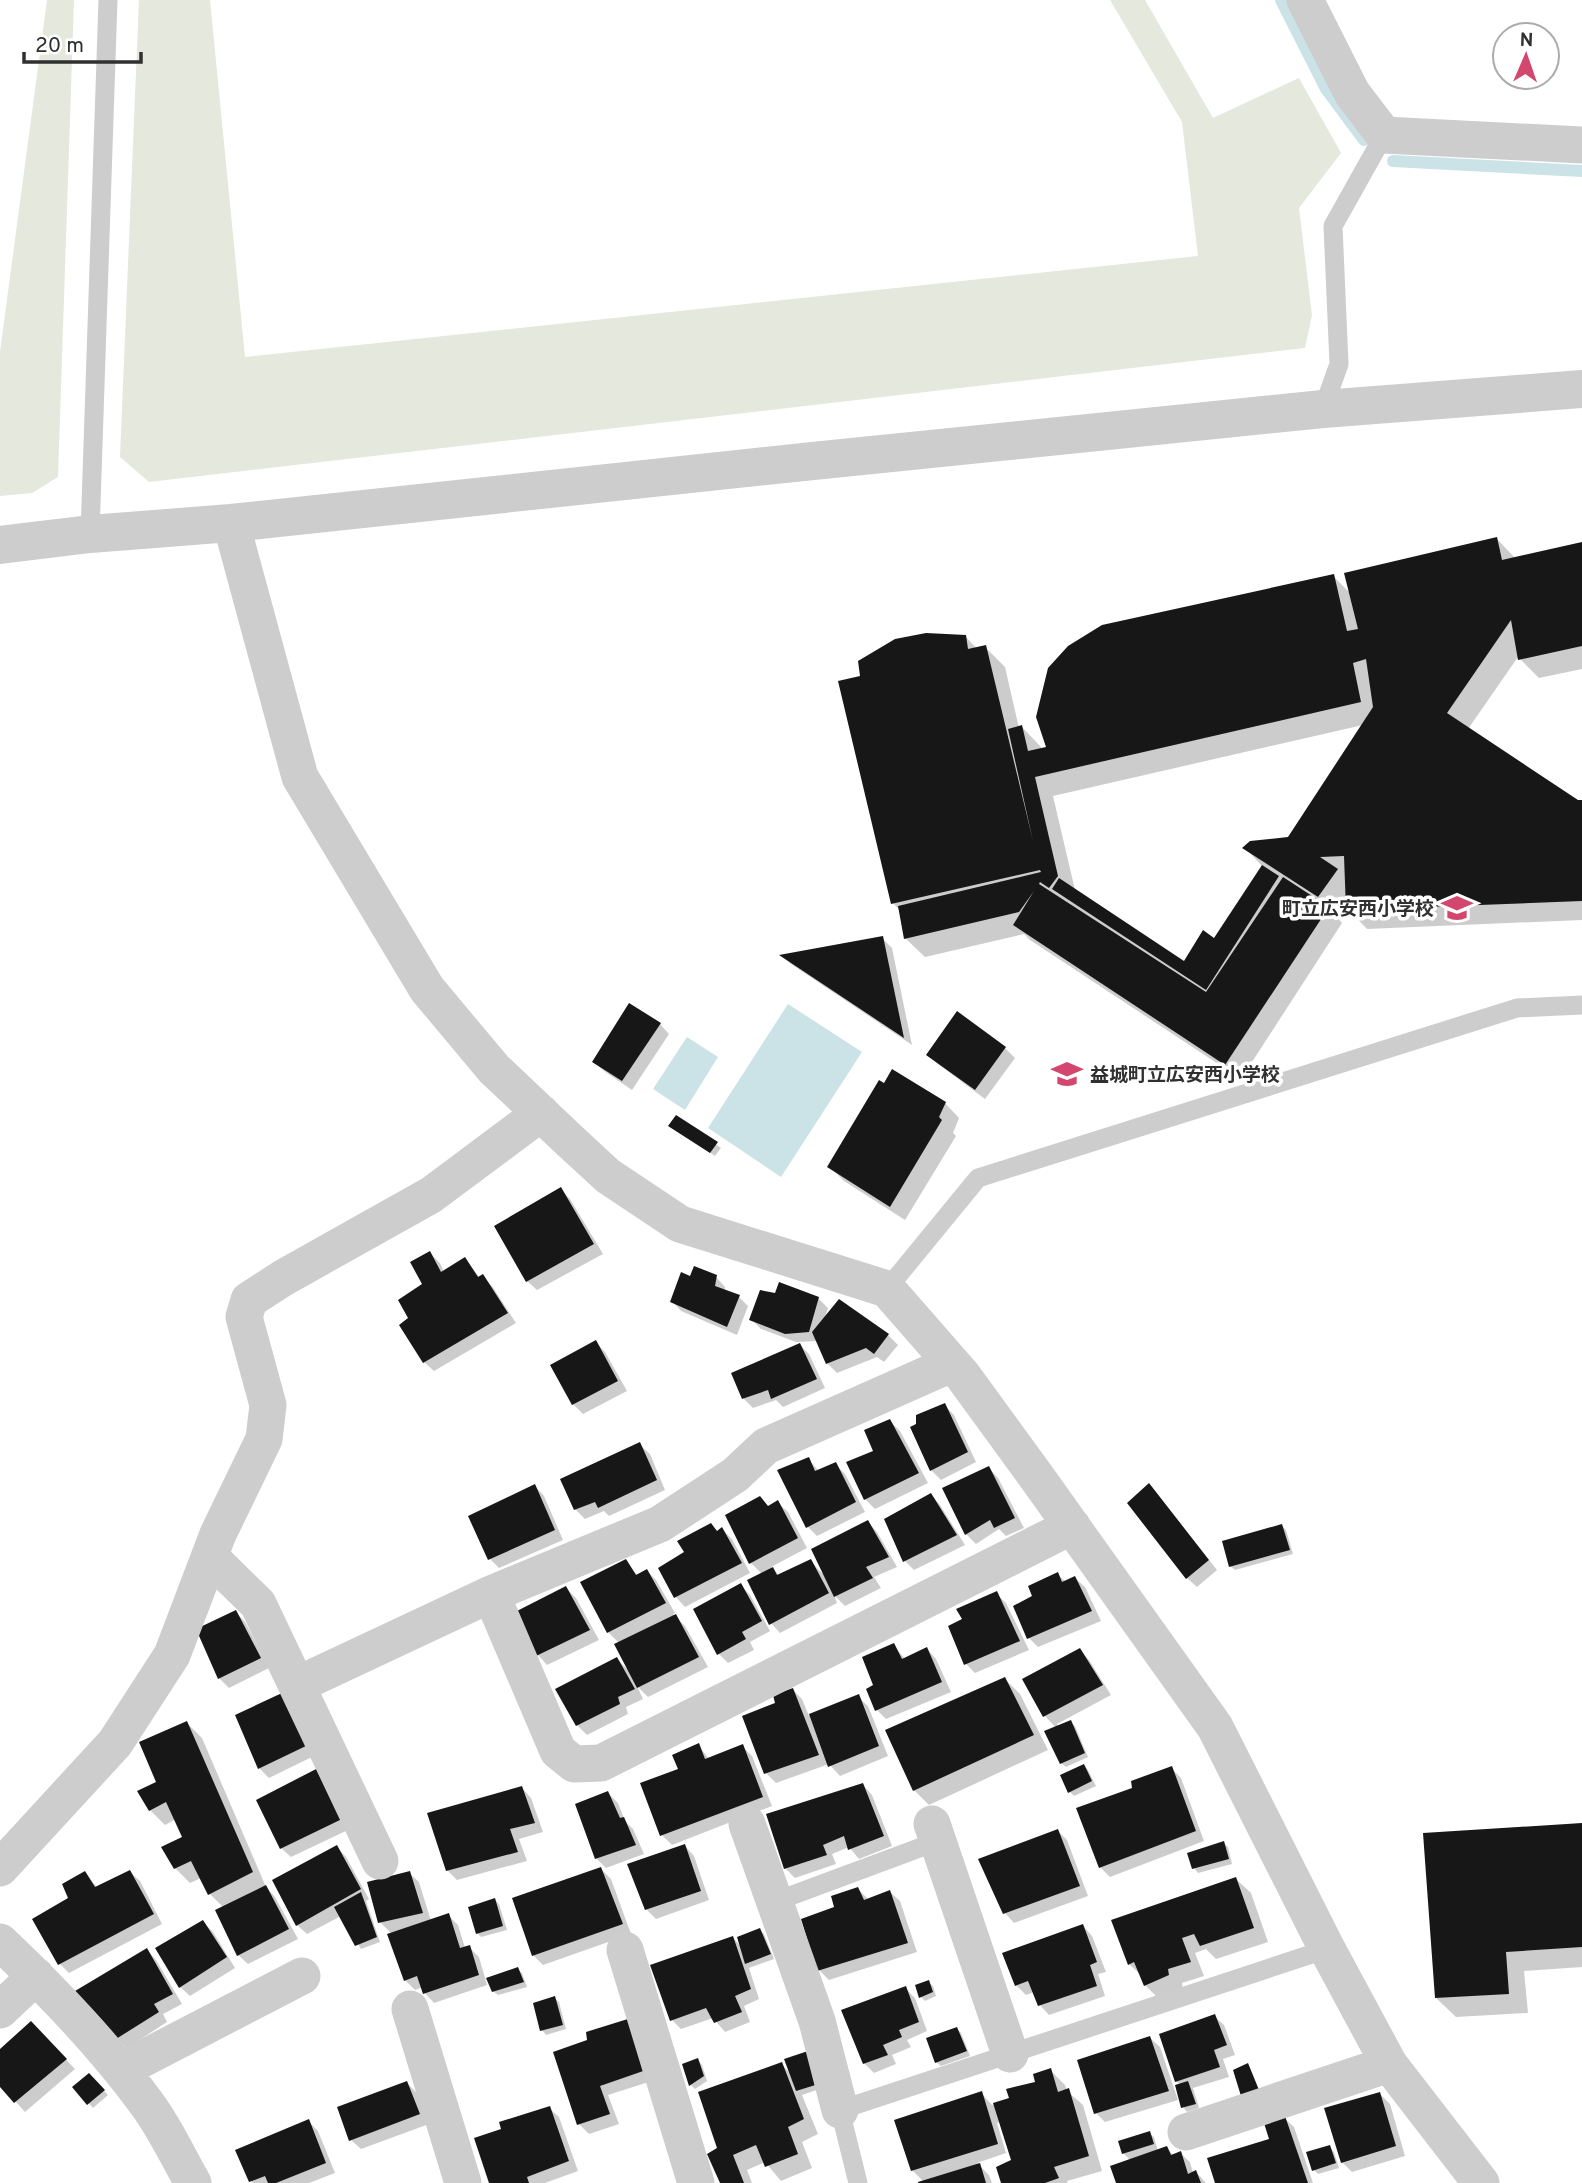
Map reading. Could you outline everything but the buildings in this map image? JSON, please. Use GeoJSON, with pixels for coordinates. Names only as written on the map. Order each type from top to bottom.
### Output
{"type":"FeatureCollection","features":[{"type":"Feature","properties":{"kind":"street"},"geometry":{"type":"LineString","coordinates":[[1304,0],[1352,93],[1384,135],[1582,145]]}},
{"type":"Feature","properties":{"kind":"street"},"geometry":{"type":"LineString","coordinates":[[0,545],[1323,410],[1582,388]]}},
{"type":"Feature","properties":{"kind":"street"},"geometry":{"type":"LineString","coordinates":[[232,523],[300,777],[427,989],[494,1069],[608,1176],[680,1224],[887,1289],[951,1364],[1072,1526],[1215,1727],[1327,1949],[1389,2064],[1481,2183]]}},
{"type":"Feature","properties":{"kind":"street"},"geometry":{"type":"LineString","coordinates":[[0,1868],[115,1743],[172,1655],[218,1534],[264,1438],[268,1405],[244,1317],[249,1300],[431,1195],[541,1113]]}},
{"type":"Feature","properties":{"kind":"street"},"geometry":{"type":"LineString","coordinates":[[297,1685],[491,1594],[660,1524],[734,1475],[766,1446],[951,1364]]}},
{"type":"Feature","properties":{"kind":"street"},"geometry":{"type":"LineString","coordinates":[[491,1594],[558,1751],[574,1765],[601,1763],[1072,1526]]}},
{"type":"Feature","properties":{"kind":"street"},"geometry":{"type":"LineString","coordinates":[[210,1556],[258,1604],[380,1861]]}},
{"type":"Feature","properties":{"kind":"street"},"geometry":{"type":"LineString","coordinates":[[747,1824],[817,2021],[840,2110]]}},
{"type":"Feature","properties":{"kind":"street"},"geometry":{"type":"LineString","coordinates":[[935,1832],[1010,2054]]}},
{"type":"Feature","properties":{"kind":"street"},"geometry":{"type":"LineString","coordinates":[[0,1942],[36,1976],[121,2070],[149,2107],[192,2183]]}},
{"type":"Feature","properties":{"kind":"street"},"geometry":{"type":"LineString","coordinates":[[625,1950],[696,2183]]}},
{"type":"Feature","properties":{"kind":"street"},"geometry":{"type":"LineString","coordinates":[[0,2010],[36,1976]]}},
{"type":"Feature","properties":{"kind":"street"},"geometry":{"type":"LineString","coordinates":[[121,2070],[302,1976]]}},
{"type":"Feature","properties":{"kind":"street"},"geometry":{"type":"LineString","coordinates":[[410,2009],[463,2183]]}},
{"type":"Feature","properties":{"kind":"street"},"geometry":{"type":"LineString","coordinates":[[1186,2132],[1389,2064]]}},
{"type":"Feature","properties":{"kind":"lane"},"geometry":{"type":"LineString","coordinates":[[90,534],[108,0]]}},
{"type":"Feature","properties":{"kind":"lane"},"geometry":{"type":"LineString","coordinates":[[1323,410],[1339,364],[1333,226],[1384,135]]}},
{"type":"Feature","properties":{"kind":"lane"},"geometry":{"type":"LineString","coordinates":[[887,1289],[978,1178],[1517,1008],[1582,1005]]}},
{"type":"Feature","properties":{"kind":"lane"},"geometry":{"type":"LineString","coordinates":[[774,1902],[935,1832]]}},
{"type":"Feature","properties":{"kind":"lane"},"geometry":{"type":"LineString","coordinates":[[858,2183],[840,2110],[1327,1949]]}},
{"type":"Feature","properties":{"kind":"shaded area"},"geometry":{"type":"Polygon","coordinates":[[[47,0],[74,0],[58,477],[32,493],[0,496],[0,352],[47,0]]]}},
{"type":"Feature","properties":{"kind":"shaded area"},"geometry":{"type":"Polygon","coordinates":[[[139,0],[210,0],[245,357],[1198,256],[1182,122],[1110,0],[1145,0],[1213,118],[1299,78],[1341,153],[1299,208],[1312,315],[1305,348],[149,482],[120,457],[139,0]]]}},
{"type":"Feature","properties":{"kind":"water"},"geometry":{"type":"Polygon","coordinates":[[[788,1004],[862,1052],[781,1177],[708,1128],[788,1004]]]}},
{"type":"Feature","properties":{"kind":"water"},"geometry":{"type":"Polygon","coordinates":[[[687,1037],[718,1057],[685,1110],[653,1089],[687,1037]]]}},
{"type":"Feature","properties":{"kind":"waterway"},"geometry":{"type":"LineString","coordinates":[[1281,0],[1326,89],[1364,140]]}},
{"type":"Feature","properties":{"kind":"waterway"},"geometry":{"type":"LineString","coordinates":[[1393,161],[1582,171]]}},
{"type":"Feature","properties":{"kind":"place","name":"町立広安西小学校"},"geometry":{"type":"Point","coordinates":[1457,908]}},
{"type":"Feature","properties":{"kind":"place","name":"益城町立広安西小学校"},"geometry":{"type":"Point","coordinates":[1067,1074]}}]}
